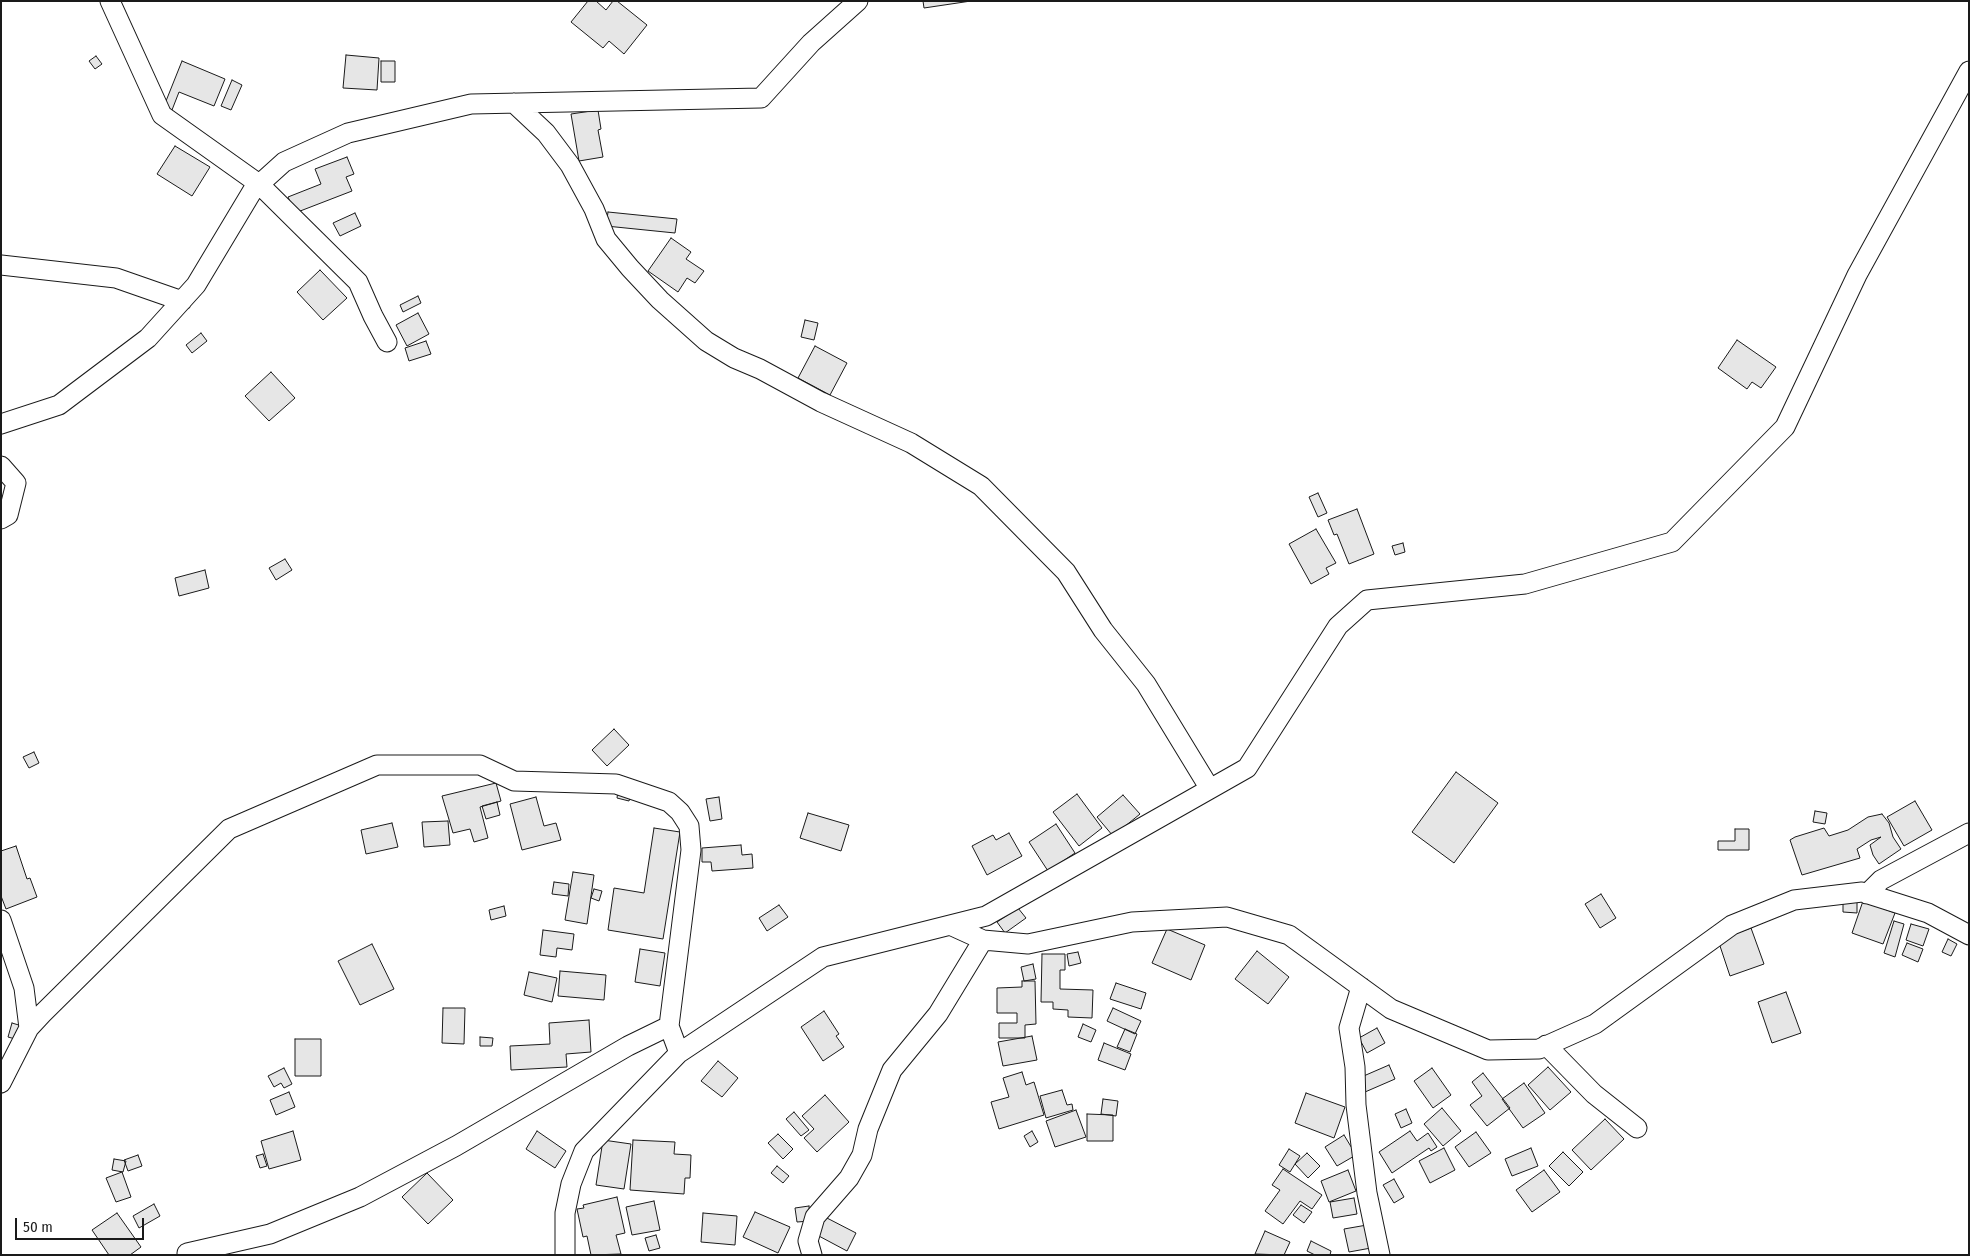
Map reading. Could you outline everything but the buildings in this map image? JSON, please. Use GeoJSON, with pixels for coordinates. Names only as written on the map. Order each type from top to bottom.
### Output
{"type":"FeatureCollection","features":[{"type":"Feature","properties":{"kind":"street"},"geometry":{"type":"LineString","coordinates":[[110,1],[162,115],[259,184],[358,282],[387,342]]}},
{"type":"Feature","properties":{"kind":"street"},"geometry":{"type":"LineString","coordinates":[[1,424],[59,404],[148,338],[196,285],[253,190],[284,162],[348,133],[471,104],[761,98],[812,44],[858,1]]}},
{"type":"Feature","properties":{"kind":"street"},"geometry":{"type":"LineString","coordinates":[[565,1255],[565,1214],[571,1184],[584,1151],[679,1053],[823,956],[986,916],[1247,768],[1338,626],[1367,600],[1525,584],[1672,542],[1785,427],[1857,275],[1969,71]]}},
{"type":"Feature","properties":{"kind":"street"},"geometry":{"type":"LineString","coordinates":[[514,103],[546,133],[570,165],[594,209],[606,239],[660,300],[706,341],[734,358],[760,369],[821,402],[911,443],[981,486],[1066,572],[1103,630],[1146,684],[1210,789]]}},
{"type":"Feature","properties":{"kind":"street"},"geometry":{"type":"LineString","coordinates":[[1,265],[116,278],[182,301]]}},
{"type":"Feature","properties":{"kind":"street"},"geometry":{"type":"LineString","coordinates":[[1,466],[16,483],[8,515],[1,520]]}},
{"type":"Feature","properties":{"kind":"street"},"geometry":{"type":"LineString","coordinates":[[1,1083],[29,1028],[229,828],[377,765],[480,765],[514,781],[616,784],[669,802],[680,812],[689,826],[691,850],[670,1026],[679,1053]]}},
{"type":"Feature","properties":{"kind":"street"},"geometry":{"type":"LineString","coordinates":[[1867,894],[1881,880],[1969,833]]}},
{"type":"Feature","properties":{"kind":"street"},"geometry":{"type":"LineString","coordinates":[[950,926],[983,940],[1028,944],[1132,922],[1227,917],[1289,935],[1390,1009],[1488,1050],[1539,1048],[1595,1024],[1732,924],[1794,900],[1862,892],[1928,913],[1969,935]]}},
{"type":"Feature","properties":{"kind":"street"},"geometry":{"type":"LineString","coordinates":[[1,920],[24,988],[29,1028]]}},
{"type":"Feature","properties":{"kind":"street"},"geometry":{"type":"LineString","coordinates":[[812,1255],[808,1241],[815,1218],[849,1178],[862,1155],[868,1128],[892,1070],[938,1014],[983,940]]}},
{"type":"Feature","properties":{"kind":"street"},"geometry":{"type":"LineString","coordinates":[[1361,987],[1349,1028],[1355,1067],[1356,1105],[1367,1192],[1380,1255]]}},
{"type":"Feature","properties":{"kind":"street"},"geometry":{"type":"LineString","coordinates":[[187,1253],[270,1234],[360,1197],[456,1146],[628,1046],[670,1026]]}},
{"type":"Feature","properties":{"kind":"street"},"geometry":{"type":"LineString","coordinates":[[1546,1045],[1594,1094],[1637,1128]]}}]}
